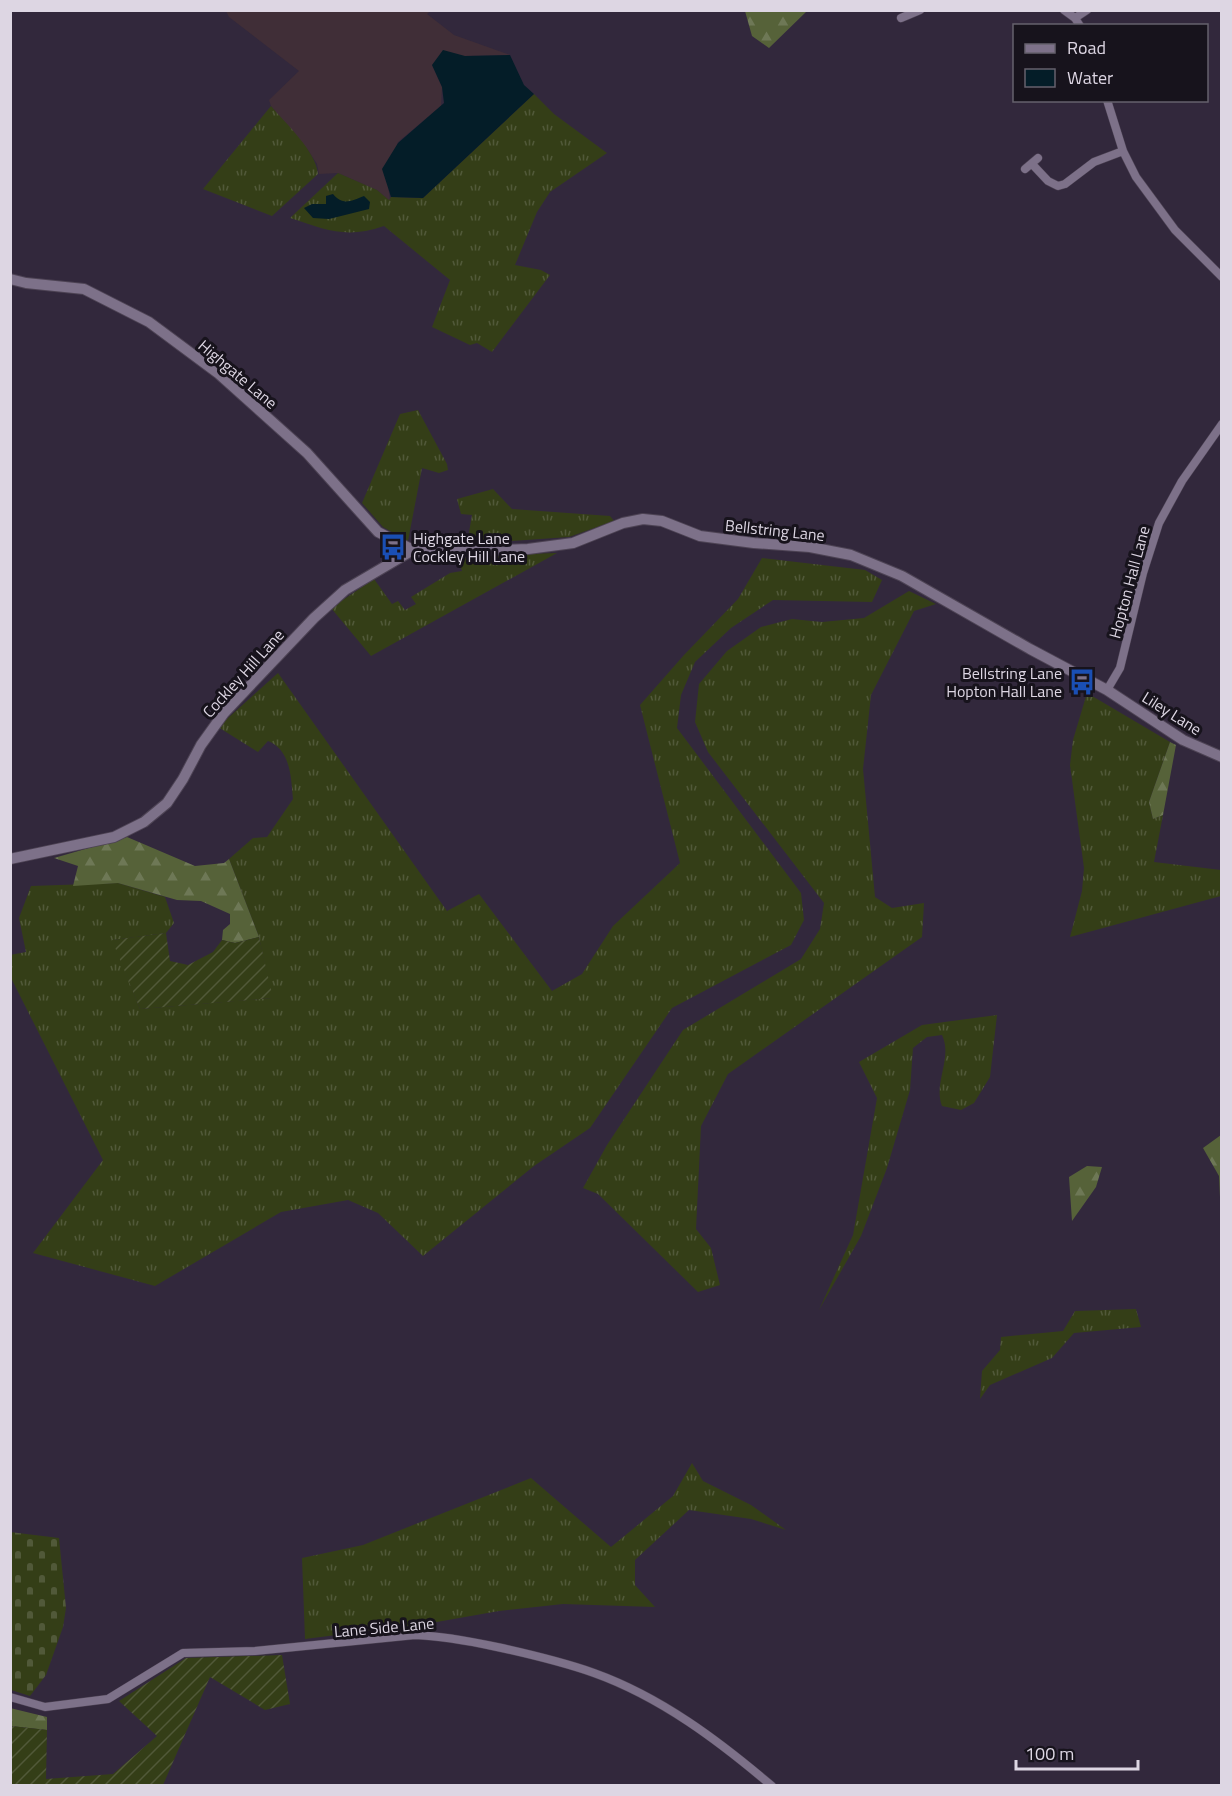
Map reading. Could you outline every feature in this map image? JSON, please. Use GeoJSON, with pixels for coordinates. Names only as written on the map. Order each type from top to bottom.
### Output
{"type":"FeatureCollection","features":[{"type":"Feature","properties":{"kind":"main road","name":"Highgate Lane"},"geometry":{"type":"LineString","coordinates":[[10,279],[26,283],[84,289],[149,322],[219,374],[308,453],[378,532],[413,550]]}},
{"type":"Feature","properties":{"kind":"main road","name":"Bellstring Lane"},"geometry":{"type":"LineString","coordinates":[[413,550],[431,553],[528,549],[573,543],[623,523],[643,519],[662,521],[700,536],[810,547],[851,555],[902,576],[1107,690]]}},
{"type":"Feature","properties":{"kind":"main road","name":"Cockley Hill Lane"},"geometry":{"type":"LineString","coordinates":[[10,859],[114,837],[144,822],[167,803],[201,745],[224,713],[314,618],[345,590],[413,550]]}},
{"type":"Feature","properties":{"kind":"main road","name":"Liley Lane"},"geometry":{"type":"LineString","coordinates":[[1107,690],[1183,740],[1221,757]]}},
{"type":"Feature","properties":{"kind":"street"},"geometry":{"type":"LineString","coordinates":[[901,18],[920,10]]}},
{"type":"Feature","properties":{"kind":"street"},"geometry":{"type":"LineString","coordinates":[[1064,10],[1077,22],[1087,10]]}},
{"type":"Feature","properties":{"kind":"street"},"geometry":{"type":"LineString","coordinates":[[1108,102],[1123,151],[1136,177],[1175,230],[1221,277]]}},
{"type":"Feature","properties":{"kind":"street"},"geometry":{"type":"LineString","coordinates":[[1038,158],[1028,166],[1048,182],[1058,186],[1065,184],[1094,162],[1123,151]]}},
{"type":"Feature","properties":{"kind":"street","name":"Hopton Hall Lane"},"geometry":{"type":"LineString","coordinates":[[1107,690],[1120,668],[1143,573],[1159,523],[1182,481],[1221,424]]}},
{"type":"Feature","properties":{"kind":"street","name":"Lane Side Lane"},"geometry":{"type":"LineString","coordinates":[[10,1697],[45,1707],[108,1700],[183,1653],[255,1651],[415,1635],[442,1636],[516,1651],[594,1673],[627,1687],[706,1732],[772,1785]]}},
{"type":"Feature","properties":{"kind":"shaded area"},"geometry":{"type":"Polygon","coordinates":[[[226,11],[430,11],[427,14],[454,35],[510,55],[465,56],[432,65],[442,87],[441,106],[398,142],[388,185],[390,201],[377,190],[338,173],[319,174],[317,164],[308,150],[271,106],[269,100],[299,71],[229,17],[226,11]]]}},
{"type":"Feature","properties":{"kind":"green space"},"geometry":{"type":"Polygon","coordinates":[[[745,10],[807,11],[769,48],[752,36],[745,10]]]}},
{"type":"Feature","properties":{"kind":"green space"},"geometry":{"type":"Polygon","coordinates":[[[534,94],[554,114],[607,153],[550,192],[537,212],[515,265],[541,270],[550,275],[492,352],[477,343],[470,345],[432,327],[450,280],[384,226],[371,230],[347,232],[326,229],[290,218],[338,173],[377,190],[389,200],[391,197],[423,198],[534,94]]]}},
{"type":"Feature","properties":{"kind":"green space"},"geometry":{"type":"Polygon","coordinates":[[[271,106],[306,147],[316,165],[318,174],[272,216],[203,189],[271,106]]]}},
{"type":"Feature","properties":{"kind":"green space"},"geometry":{"type":"Polygon","coordinates":[[[418,410],[448,470],[439,473],[422,468],[408,541],[383,527],[362,503],[400,414],[418,410]]]}},
{"type":"Feature","properties":{"kind":"green space"},"geometry":{"type":"Polygon","coordinates":[[[493,489],[512,509],[610,516],[614,521],[569,537],[467,544],[472,515],[461,514],[457,499],[493,489]]]}},
{"type":"Feature","properties":{"kind":"green space"},"geometry":{"type":"Polygon","coordinates":[[[557,553],[371,656],[331,608],[374,579],[392,604],[398,601],[405,610],[416,604],[411,597],[450,573],[462,571],[457,556],[557,553]]]}},
{"type":"Feature","properties":{"kind":"green space"},"geometry":{"type":"Polygon","coordinates":[[[762,558],[865,570],[882,580],[872,602],[773,600],[731,628],[695,662],[681,695],[677,728],[801,893],[804,920],[791,945],[672,1008],[590,1128],[534,1166],[423,1256],[378,1213],[348,1200],[281,1212],[155,1286],[33,1253],[103,1160],[11,978],[10,955],[26,952],[19,918],[31,886],[118,883],[165,897],[174,923],[166,933],[113,940],[140,1009],[272,998],[259,937],[229,859],[253,838],[267,837],[293,799],[290,774],[285,758],[276,745],[268,741],[258,752],[218,727],[278,673],[447,911],[479,894],[552,991],[582,974],[613,926],[680,863],[640,705],[738,599],[762,558]]]}},
{"type":"Feature","properties":{"kind":"green space"},"geometry":{"type":"Polygon","coordinates":[[[909,591],[936,604],[914,611],[871,695],[863,769],[875,897],[892,908],[924,903],[922,937],[728,1074],[701,1126],[696,1229],[711,1248],[720,1285],[698,1292],[598,1194],[583,1188],[607,1145],[683,1030],[801,959],[820,929],[824,903],[708,752],[695,722],[699,684],[727,651],[761,627],[792,619],[822,622],[864,618],[909,591]]]}},
{"type":"Feature","properties":{"kind":"green space"},"geometry":{"type":"Polygon","coordinates":[[[1087,693],[1170,742],[1149,802],[1153,819],[1163,815],[1154,862],[1221,870],[1221,896],[1070,937],[1082,891],[1084,868],[1070,765],[1073,740],[1087,693]]]}},
{"type":"Feature","properties":{"kind":"green space"},"geometry":{"type":"Polygon","coordinates":[[[1170,742],[1176,745],[1163,815],[1153,819],[1149,802],[1170,742]]]}},
{"type":"Feature","properties":{"kind":"green space"},"geometry":{"type":"Polygon","coordinates":[[[127,837],[195,866],[224,863],[229,859],[259,937],[235,943],[222,940],[223,930],[230,924],[230,914],[201,901],[177,900],[118,883],[73,886],[78,866],[54,858],[127,837]]]}},
{"type":"Feature","properties":{"kind":"green space"},"geometry":{"type":"Polygon","coordinates":[[[166,933],[170,961],[188,965],[213,952],[222,940],[235,943],[259,937],[273,998],[140,1009],[112,940],[166,933]]]}},
{"type":"Feature","properties":{"kind":"green space"},"geometry":{"type":"Polygon","coordinates":[[[997,1015],[990,1077],[974,1103],[961,1110],[942,1106],[940,1088],[945,1044],[942,1035],[927,1037],[913,1048],[910,1090],[887,1168],[861,1236],[819,1310],[853,1235],[877,1098],[859,1062],[922,1025],[997,1015]]]}},
{"type":"Feature","properties":{"kind":"green space"},"geometry":{"type":"Polygon","coordinates":[[[1221,1135],[1221,1218],[1219,1176],[1203,1148],[1221,1135]]]}},
{"type":"Feature","properties":{"kind":"green space"},"geometry":{"type":"Polygon","coordinates":[[[1087,1166],[1102,1167],[1096,1187],[1072,1221],[1069,1177],[1087,1166]]]}},
{"type":"Feature","properties":{"kind":"green space"},"geometry":{"type":"Polygon","coordinates":[[[1136,1309],[1141,1327],[1074,1333],[1052,1358],[990,1385],[980,1399],[982,1371],[1000,1350],[1001,1337],[1063,1331],[1075,1311],[1136,1309]]]}},
{"type":"Feature","properties":{"kind":"green space"},"geometry":{"type":"Polygon","coordinates":[[[692,1463],[703,1481],[751,1505],[786,1530],[751,1519],[689,1510],[635,1560],[635,1585],[655,1607],[563,1604],[305,1639],[302,1558],[363,1545],[531,1478],[611,1547],[673,1496],[692,1463]]]}},
{"type":"Feature","properties":{"kind":"green space"},"geometry":{"type":"Polygon","coordinates":[[[10,1532],[59,1538],[66,1608],[63,1627],[46,1675],[30,1696],[11,1690],[10,1532]]]}},
{"type":"Feature","properties":{"kind":"green space"},"geometry":{"type":"Polygon","coordinates":[[[282,1655],[290,1704],[265,1710],[210,1677],[163,1785],[11,1785],[11,1726],[47,1730],[46,1779],[113,1774],[157,1736],[119,1701],[186,1658],[282,1655]]]}},
{"type":"Feature","properties":{"kind":"green space"},"geometry":{"type":"Polygon","coordinates":[[[10,1708],[47,1717],[47,1730],[11,1726],[10,1708]]]}},
{"type":"Feature","properties":{"kind":"water"},"geometry":{"type":"Polygon","coordinates":[[[443,50],[465,56],[510,55],[524,85],[534,94],[423,198],[391,197],[382,169],[398,143],[444,103],[442,87],[432,65],[443,50]]]}},
{"type":"Feature","properties":{"kind":"water"},"geometry":{"type":"Polygon","coordinates":[[[333,194],[344,201],[364,196],[370,202],[369,209],[329,219],[313,218],[304,208],[312,204],[326,204],[326,196],[333,194]]]}},
{"type":"Feature","properties":{"kind":"place","name":"Highgate Lane Cockley Hill Lane"},"geometry":{"type":"Point","coordinates":[393,547]}},
{"type":"Feature","properties":{"kind":"place","name":"Bellstring Lane Hopton Hall Lane"},"geometry":{"type":"Point","coordinates":[1082,682]}}]}
